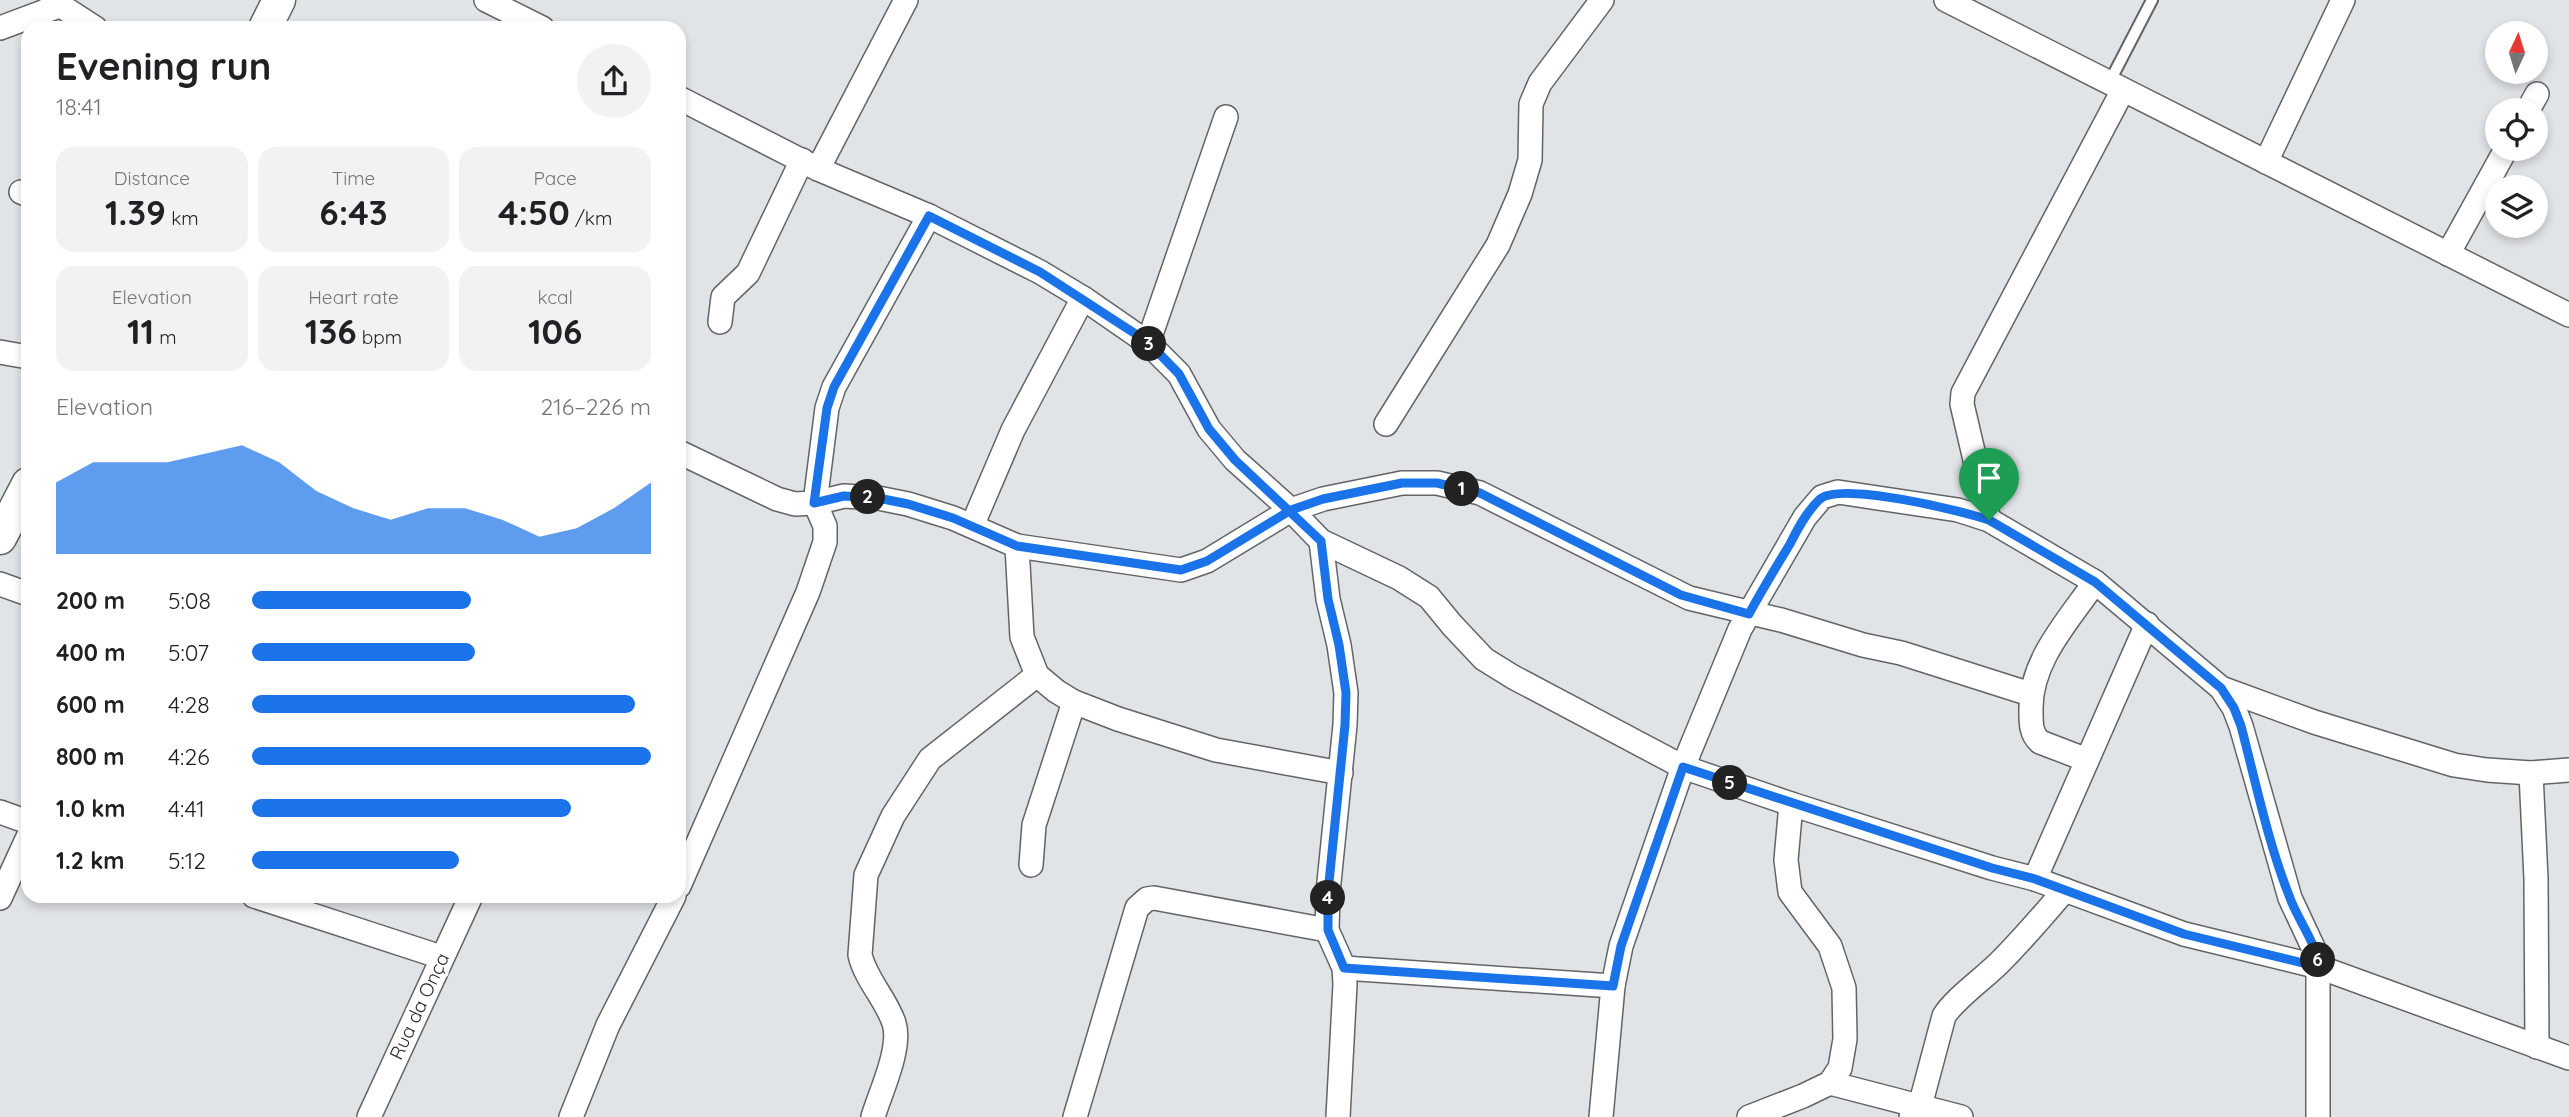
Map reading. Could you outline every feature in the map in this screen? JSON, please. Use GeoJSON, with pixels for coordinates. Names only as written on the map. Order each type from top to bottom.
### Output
{"type":"FeatureCollection","features":[{"type":"Feature","properties":{"kind":"main road"},"geometry":{"type":"LineString","coordinates":[[268,21],[279,0]]}},
{"type":"Feature","properties":{"kind":"main road"},"geometry":{"type":"LineString","coordinates":[[9,525],[21,499]]}},
{"type":"Feature","properties":{"kind":"street"},"geometry":{"type":"LineString","coordinates":[[486,0],[528,21]]}},
{"type":"Feature","properties":{"kind":"street"},"geometry":{"type":"LineString","coordinates":[[720,322],[723,297],[748,273],[906,0]]}},
{"type":"Feature","properties":{"kind":"street"},"geometry":{"type":"LineString","coordinates":[[1386,424],[1498,245],[1520,194],[1530,160],[1531,104],[1540,83],[1602,0]]}},
{"type":"Feature","properties":{"kind":"street"},"geometry":{"type":"LineString","coordinates":[[1946,0],[2569,315]]}},
{"type":"Feature","properties":{"kind":"street"},"geometry":{"type":"LineString","coordinates":[[2266,162],[2343,0]]}},
{"type":"Feature","properties":{"kind":"street"},"geometry":{"type":"LineString","coordinates":[[0,28],[56,3],[84,21]]}},
{"type":"Feature","properties":{"kind":"street"},"geometry":{"type":"LineString","coordinates":[[1989,520],[1962,404],[1963,393],[2116,86]]}},
{"type":"Feature","properties":{"kind":"street"},"geometry":{"type":"LineString","coordinates":[[686,102],[810,164],[929,216],[1040,272],[1083,298],[1148,342],[1179,374],[1209,429],[1235,460],[1321,541],[1399,578],[1429,597],[1484,659],[1683,767],[1992,868],[2035,879],[2184,934],[2319,967],[2569,1058]]}},
{"type":"Feature","properties":{"kind":"street"},"geometry":{"type":"LineString","coordinates":[[1148,342],[1226,117]]}},
{"type":"Feature","properties":{"kind":"street"},"geometry":{"type":"LineString","coordinates":[[2448,254],[2500,161]]}},
{"type":"Feature","properties":{"kind":"street"},"geometry":{"type":"LineString","coordinates":[[686,871],[808,592],[825,542],[825,526],[814,503],[827,408],[834,387],[929,216]]}},
{"type":"Feature","properties":{"kind":"street"},"geometry":{"type":"LineString","coordinates":[[972,526],[1013,430],[1083,298]]}},
{"type":"Feature","properties":{"kind":"street"},"geometry":{"type":"LineString","coordinates":[[0,352],[21,356]]}},
{"type":"Feature","properties":{"kind":"street"},"geometry":{"type":"LineString","coordinates":[[686,455],[777,499],[795,504],[844,496],[878,498],[908,504],[972,526],[1017,546],[1181,570],[1207,561],[1291,510],[1323,499],[1402,483],[1437,483],[1480,493],[1681,595],[1901,653],[2030,694]]}},
{"type":"Feature","properties":{"kind":"street"},"geometry":{"type":"LineString","coordinates":[[1601,1117],[1613,986],[1621,946],[1683,767],[1740,629],[1805,517],[1822,497],[1838,492],[1958,510],[1989,520],[2095,582],[2221,688],[2234,708],[2241,726],[2290,898],[2316,950],[2319,967],[2318,1117]]}},
{"type":"Feature","properties":{"kind":"street"},"geometry":{"type":"LineString","coordinates":[[1321,541],[1328,599],[1339,645],[1346,693],[1341,773],[1328,892],[1328,930],[1344,968],[1345,984],[1338,1117]]}},
{"type":"Feature","properties":{"kind":"street"},"geometry":{"type":"LineString","coordinates":[[1017,546],[1022,637],[1037,675],[1074,702],[1216,750],[1341,773]]}},
{"type":"Feature","properties":{"kind":"street"},"geometry":{"type":"LineString","coordinates":[[2087,760],[2040,742],[2034,737],[2030,694],[2038,668],[2095,582]]}},
{"type":"Feature","properties":{"kind":"street"},"geometry":{"type":"LineString","coordinates":[[0,584],[21,592]]}},
{"type":"Feature","properties":{"kind":"street"},"geometry":{"type":"LineString","coordinates":[[2035,879],[2147,624]]}},
{"type":"Feature","properties":{"kind":"street"},"geometry":{"type":"LineString","coordinates":[[873,1117],[895,1049],[895,1037],[894,1023],[863,966],[860,955],[866,875],[893,816],[930,759],[1037,675]]}},
{"type":"Feature","properties":{"kind":"street"},"geometry":{"type":"LineString","coordinates":[[2221,688],[2314,722],[2454,765],[2531,773],[2569,770]]}},
{"type":"Feature","properties":{"kind":"street"},"geometry":{"type":"LineString","coordinates":[[1031,865],[1034,825],[1074,702]]}},
{"type":"Feature","properties":{"kind":"street"},"geometry":{"type":"LineString","coordinates":[[2531,773],[2536,879],[2537,1047]]}},
{"type":"Feature","properties":{"kind":"street"},"geometry":{"type":"LineString","coordinates":[[1749,1117],[1830,1083],[1840,1068],[1845,1039],[1844,988],[1830,946],[1790,892],[1786,860],[1791,804]]}},
{"type":"Feature","properties":{"kind":"street"},"geometry":{"type":"LineString","coordinates":[[0,812],[21,820]]}},
{"type":"Feature","properties":{"kind":"street"},"geometry":{"type":"LineString","coordinates":[[0,898],[21,852]]}},
{"type":"Feature","properties":{"kind":"street"},"geometry":{"type":"LineString","coordinates":[[1916,1111],[1944,1016],[1951,1004],[1963,997],[2005,958],[2064,890]]}},
{"type":"Feature","properties":{"kind":"street"},"geometry":{"type":"LineString","coordinates":[[1075,1117],[1137,908],[1147,899],[1154,898],[1328,930]]}},
{"type":"Feature","properties":{"kind":"street"},"geometry":{"type":"LineString","coordinates":[[275,903],[441,957]]}},
{"type":"Feature","properties":{"kind":"street","name":"Rua da Onça"},"geometry":{"type":"LineString","coordinates":[[369,1117],[468,903]]}},
{"type":"Feature","properties":{"kind":"street"},"geometry":{"type":"LineString","coordinates":[[571,1117],[608,1025],[670,903]]}},
{"type":"Feature","properties":{"kind":"street"},"geometry":{"type":"LineString","coordinates":[[1344,968],[1613,986]]}},
{"type":"Feature","properties":{"kind":"street"},"geometry":{"type":"LineString","coordinates":[[1830,1083],[1916,1111],[1961,1117]]}},
{"type":"Feature","properties":{"kind":"lane"},"geometry":{"type":"LineString","coordinates":[[2116,86],[2151,0]]}},
{"type":"Feature","properties":{"kind":"route"},"geometry":{"type":"LineString","coordinates":[[1989,520],[1958,510],[1863,494],[1838,492],[1822,497],[1805,517],[1749,614],[1681,595],[1480,493],[1437,483],[1402,483],[1323,499],[1291,510],[1207,561],[1181,570],[1017,546],[953,518],[878,498],[844,496],[814,503],[827,408],[834,387],[929,216],[1040,272],[1148,342],[1179,374],[1209,429],[1235,460],[1291,510],[1321,541],[1328,599],[1339,645],[1346,693],[1341,773],[1328,892],[1328,930],[1344,968],[1613,986],[1621,946],[1683,767],[1992,868],[2035,879],[2184,934],[2319,967],[2316,950],[2309,941],[2290,898],[2275,852],[2241,726],[2234,708],[2221,688],[2095,582],[1989,520]]}}]}
